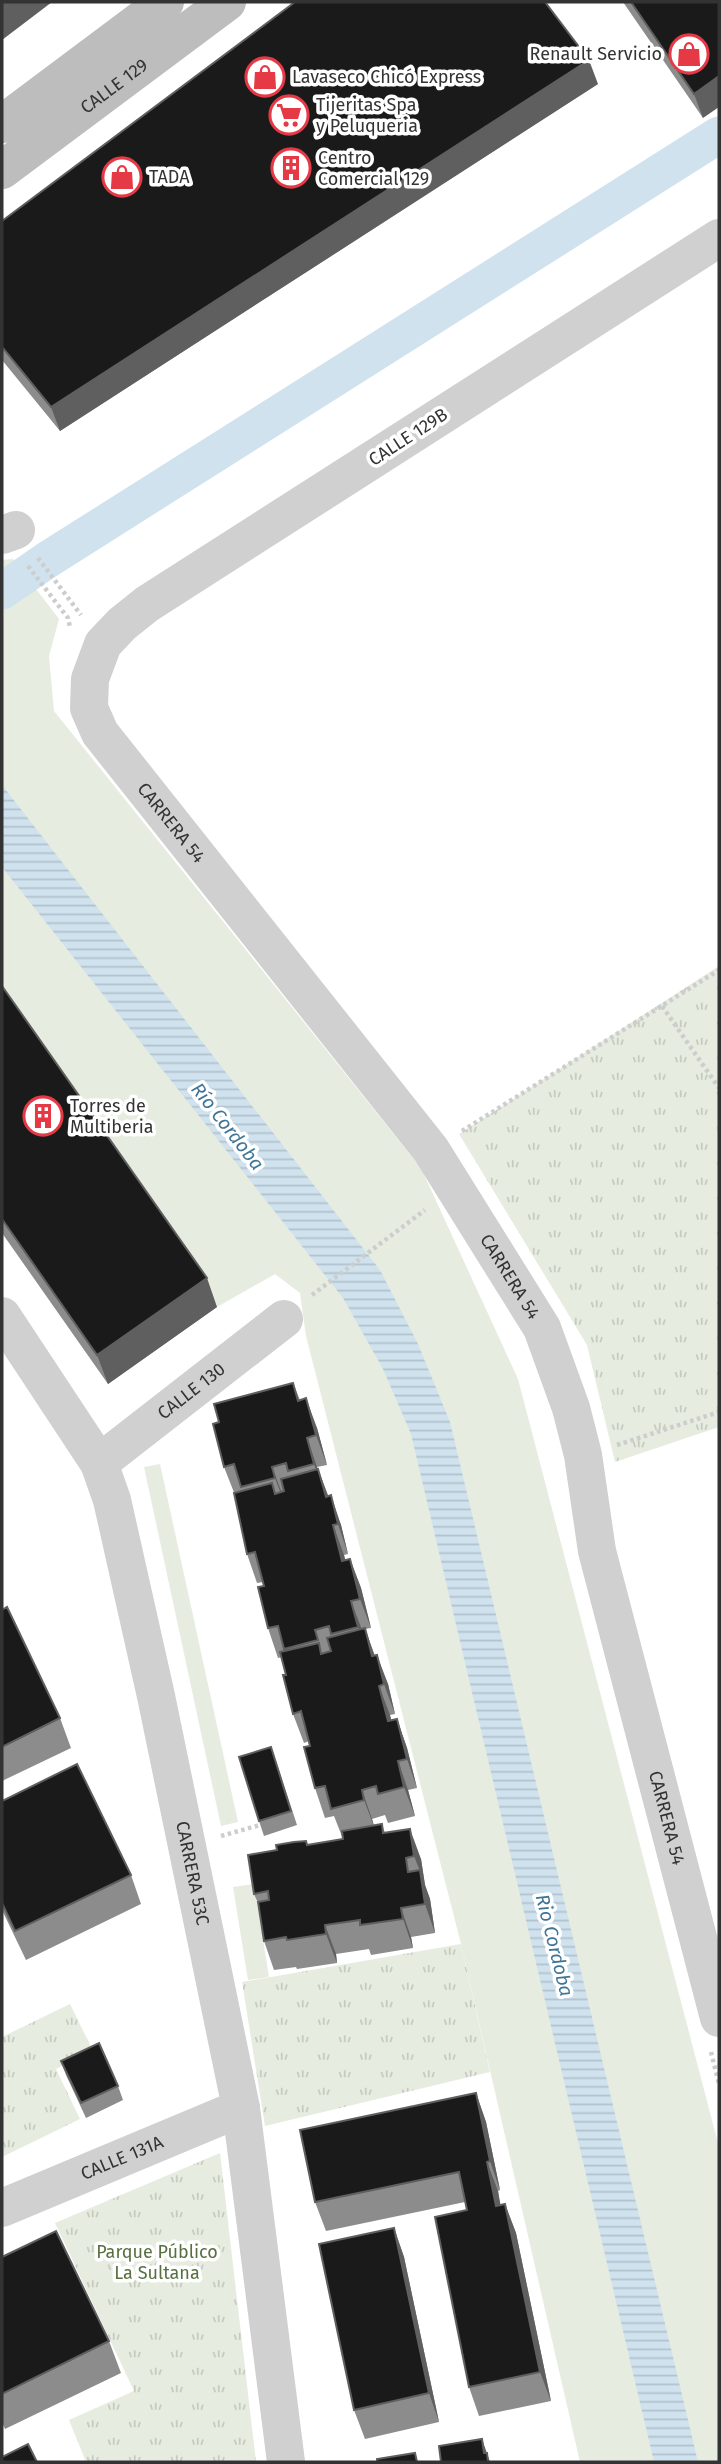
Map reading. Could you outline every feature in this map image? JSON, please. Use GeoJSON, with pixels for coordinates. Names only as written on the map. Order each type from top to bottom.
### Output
{"type":"FeatureCollection","features":[{"type":"Feature","properties":{"kind":"main road"},"geometry":{"type":"LineString","coordinates":[[2,124],[165,2]]}},
{"type":"Feature","properties":{"kind":"main road","name":"CALLE 129"},"geometry":{"type":"LineString","coordinates":[[2,170],[227,2]]}},
{"type":"Feature","properties":{"kind":"street","name":"CALLE 129B"},"geometry":{"type":"LineString","coordinates":[[85,639],[122,624],[147,604],[719,238]]}},
{"type":"Feature","properties":{"kind":"street","name":"CARRERA 54"},"geometry":{"type":"LineString","coordinates":[[85,639],[90,679],[89,708],[100,733],[431,1150],[542,1328],[571,1408],[583,1455],[597,1551],[714,2033]]}},
{"type":"Feature","properties":{"kind":"street","name":"CALLE 130"},"geometry":{"type":"LineString","coordinates":[[99,1463],[298,1307]]}},
{"type":"Feature","properties":{"kind":"street","name":"CARRERA 53C"},"geometry":{"type":"LineString","coordinates":[[2,1316],[99,1463],[112,1500],[156,1696],[241,2108],[286,2462]]}},
{"type":"Feature","properties":{"kind":"street","name":"CALLE 131A"},"geometry":{"type":"LineString","coordinates":[[2,2208],[241,2108]]}},
{"type":"Feature","properties":{"kind":"path"},"geometry":{"type":"LineString","coordinates":[[17,542],[71,623],[85,639]]}},
{"type":"Feature","properties":{"kind":"path"},"geometry":{"type":"LineString","coordinates":[[17,542],[77,610]]}},
{"type":"Feature","properties":{"kind":"path"},"geometry":{"type":"LineString","coordinates":[[431,1150],[719,970]]}},
{"type":"Feature","properties":{"kind":"path"},"geometry":{"type":"LineString","coordinates":[[662,1006],[719,1088]]}},
{"type":"Feature","properties":{"kind":"path"},"geometry":{"type":"LineString","coordinates":[[298,1307],[396,1232]]}},
{"type":"Feature","properties":{"kind":"path"},"geometry":{"type":"LineString","coordinates":[[583,1455],[719,1412]]}},
{"type":"Feature","properties":{"kind":"path"},"geometry":{"type":"LineString","coordinates":[[714,2033],[719,2084]]}},
{"type":"Feature","properties":{"kind":"green space"},"geometry":{"type":"Polygon","coordinates":[[[13,559],[59,619],[49,656],[54,711],[421,1168],[518,1379],[719,2147],[719,2462],[580,2462],[461,1944],[306,1336],[300,1293],[275,1274],[217,1307],[2,1000],[2,560],[13,559]]]}},
{"type":"Feature","properties":{"kind":"green space"},"geometry":{"type":"Polygon","coordinates":[[[719,966],[719,1427],[615,1462],[587,1345],[459,1134],[719,966]]]}},
{"type":"Feature","properties":{"kind":"green space"},"geometry":{"type":"Polygon","coordinates":[[[160,1464],[238,1822],[221,1826],[144,1467],[160,1464]]]}},
{"type":"Feature","properties":{"kind":"green space"},"geometry":{"type":"Polygon","coordinates":[[[254,1884],[269,1977],[248,1980],[233,1887],[254,1884]]]}},
{"type":"Feature","properties":{"kind":"green space"},"geometry":{"type":"Polygon","coordinates":[[[461,1944],[490,2072],[265,2126],[242,1982],[461,1944]]]}},
{"type":"Feature","properties":{"kind":"green space"},"geometry":{"type":"Polygon","coordinates":[[[70,2004],[93,2051],[56,2069],[80,2119],[2,2157],[2,2037],[70,2004]]]}},
{"type":"Feature","properties":{"kind":"green space","name":"Parque Público La Sultana"},"geometry":{"type":"Polygon","coordinates":[[[220,2153],[256,2462],[86,2462],[69,2420],[134,2391],[55,2223],[220,2153]]]}},
{"type":"Feature","properties":{"kind":"water"},"geometry":{"type":"Polygon","coordinates":[[[2,785],[380,1270],[418,1344],[450,1422],[698,2462],[654,2462],[411,1434],[383,1369],[343,1298],[2,867],[2,785]]]}},
{"type":"Feature","properties":{"kind":"building","name":"Centro Comercial 129"},"geometry":{"type":"Polygon","coordinates":[[[295,2],[545,2],[589,60],[51,407],[2,347],[2,221],[295,2]]]}},
{"type":"Feature","properties":{"kind":"building","name":"Renault Servicio"},"geometry":{"type":"Polygon","coordinates":[[[631,2],[719,2],[719,76],[694,94],[631,2]]]}},
{"type":"Feature","properties":{"kind":"building","name":"Torres de Multiberia"},"geometry":{"type":"Polygon","coordinates":[[[2,986],[207,1278],[97,1355],[2,1219],[2,986]]]}},
{"type":"Feature","properties":{"kind":"building"},"geometry":{"type":"Polygon","coordinates":[[[293,1383],[298,1401],[306,1398],[316,1435],[307,1438],[314,1464],[288,1471],[286,1463],[272,1467],[275,1478],[241,1487],[234,1464],[224,1467],[213,1424],[219,1422],[214,1404],[293,1383]]]}},
{"type":"Feature","properties":{"kind":"building"},"geometry":{"type":"Polygon","coordinates":[[[318,1469],[326,1497],[331,1495],[338,1524],[333,1525],[342,1561],[350,1559],[360,1599],[351,1601],[358,1627],[331,1634],[329,1626],[315,1630],[318,1640],[284,1649],[278,1626],[268,1628],[258,1587],[264,1586],[255,1552],[247,1554],[234,1493],[272,1483],[275,1494],[284,1491],[281,1479],[318,1469]]]}},
{"type":"Feature","properties":{"kind":"building"},"geometry":{"type":"Polygon","coordinates":[[[7,1607],[60,1718],[2,1747],[2,1610],[7,1607]]]}},
{"type":"Feature","properties":{"kind":"building"},"geometry":{"type":"Polygon","coordinates":[[[365,1628],[372,1656],[377,1655],[384,1684],[379,1686],[388,1721],[397,1719],[407,1759],[398,1761],[404,1787],[378,1794],[376,1786],[362,1790],[364,1800],[331,1809],[325,1786],[315,1788],[304,1747],[310,1746],[301,1711],[293,1714],[280,1652],[319,1643],[321,1654],[331,1651],[327,1638],[365,1628]]]}},
{"type":"Feature","properties":{"kind":"building"},"geometry":{"type":"Polygon","coordinates":[[[271,1747],[291,1811],[259,1821],[239,1757],[271,1747]]]}},
{"type":"Feature","properties":{"kind":"building"},"geometry":{"type":"Polygon","coordinates":[[[77,1764],[131,1875],[15,1931],[2,1903],[2,1801],[77,1764]]]}},
{"type":"Feature","properties":{"kind":"building"},"geometry":{"type":"Polygon","coordinates":[[[382,1824],[383,1833],[410,1829],[414,1856],[406,1858],[408,1872],[420,1870],[425,1904],[401,1908],[403,1919],[360,1925],[360,1920],[325,1925],[326,1934],[264,1941],[258,1902],[269,1900],[268,1891],[254,1894],[248,1855],[277,1850],[276,1845],[306,1841],[307,1845],[343,1839],[342,1831],[382,1824]]]}},
{"type":"Feature","properties":{"kind":"building"},"geometry":{"type":"Polygon","coordinates":[[[99,2043],[118,2086],[81,2103],[61,2061],[99,2043]]]}},
{"type":"Feature","properties":{"kind":"building"},"geometry":{"type":"Polygon","coordinates":[[[476,2093],[496,2206],[505,2204],[540,2372],[469,2387],[435,2217],[467,2210],[459,2172],[315,2202],[300,2130],[476,2093]]]}},
{"type":"Feature","properties":{"kind":"building"},"geometry":{"type":"Polygon","coordinates":[[[394,2228],[429,2393],[354,2410],[319,2244],[394,2228]]]}},
{"type":"Feature","properties":{"kind":"building"},"geometry":{"type":"Polygon","coordinates":[[[56,2231],[109,2341],[2,2394],[2,2257],[56,2231]]]}},
{"type":"Feature","properties":{"kind":"building"},"geometry":{"type":"Polygon","coordinates":[[[482,2439],[488,2462],[441,2462],[439,2446],[482,2439]]]}},
{"type":"Feature","properties":{"kind":"building"},"geometry":{"type":"Polygon","coordinates":[[[28,2444],[37,2462],[2,2462],[2,2457],[28,2444]]]}},
{"type":"Feature","properties":{"kind":"building"},"geometry":{"type":"Polygon","coordinates":[[[415,2453],[417,2462],[377,2462],[377,2459],[415,2453]]]}},
{"type":"Feature","properties":{"kind":"waterway"},"geometry":{"type":"LineString","coordinates":[[2,591],[719,135]]}},
{"type":"Feature","properties":{"kind":"place","name":"Renault Servicio"},"geometry":{"type":"Point","coordinates":[689,54]}},
{"type":"Feature","properties":{"kind":"place","name":"Lavaseco Chicó Express"},"geometry":{"type":"Point","coordinates":[265,77]}},
{"type":"Feature","properties":{"kind":"place","name":"Tijeritas Spa y Peluqueria"},"geometry":{"type":"Point","coordinates":[289,115]}},
{"type":"Feature","properties":{"kind":"place","name":"Centro Comercial 129"},"geometry":{"type":"Point","coordinates":[291,168]}},
{"type":"Feature","properties":{"kind":"place","name":"TADA"},"geometry":{"type":"Point","coordinates":[122,177]}},
{"type":"Feature","properties":{"kind":"place","name":"Torres de Multiberia"},"geometry":{"type":"Point","coordinates":[43,1116]}},
{"type":"Feature","properties":{"kind":"water label","name":"Río Cordoba"},"geometry":{"type":"Point","coordinates":[228,1126]}},
{"type":"Feature","properties":{"kind":"water label","name":"Rio Cordoba"},"geometry":{"type":"Point","coordinates":[555,1945]}}]}
